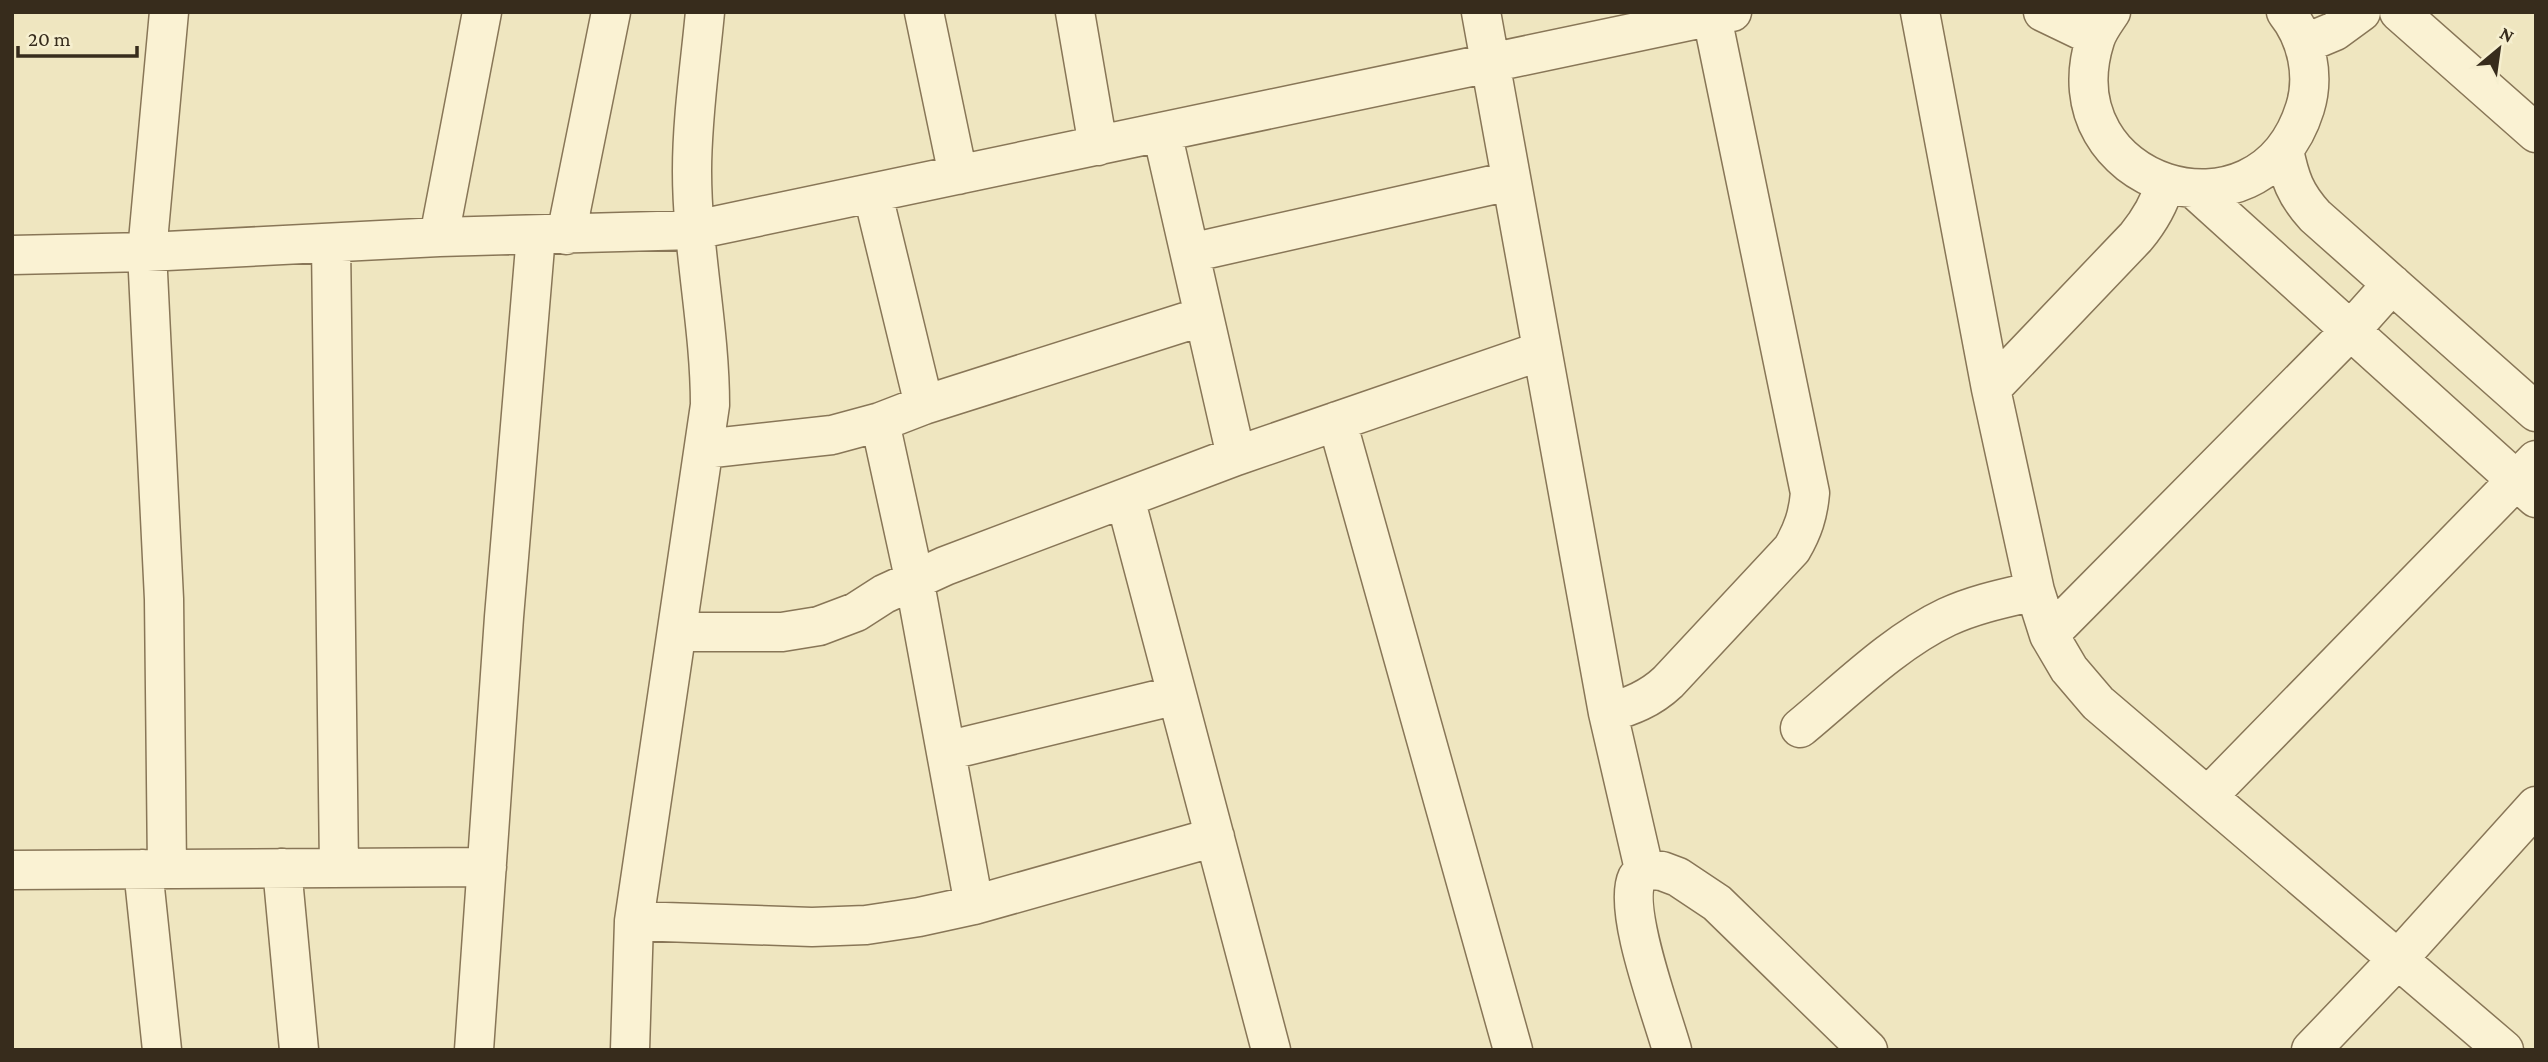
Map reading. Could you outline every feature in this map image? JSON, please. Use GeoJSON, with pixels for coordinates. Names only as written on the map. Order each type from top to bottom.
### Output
{"type":"FeatureCollection","features":[{"type":"Feature","properties":{"kind":"street"},"geometry":{"type":"LineString","coordinates":[[162,1050],[155,869],[163,599],[147,252],[169,12]]}},
{"type":"Feature","properties":{"kind":"street"},"geometry":{"type":"LineString","coordinates":[[439,237],[482,12]]}},
{"type":"Feature","properties":{"kind":"street"},"geometry":{"type":"LineString","coordinates":[[474,1050],[504,617],[551,235],[611,12]]}},
{"type":"Feature","properties":{"kind":"street"},"geometry":{"type":"LineString","coordinates":[[630,1050],[634,921],[710,405],[710,367],[695,230],[692,172],[694,115],[705,12]]}},
{"type":"Feature","properties":{"kind":"street"},"geometry":{"type":"LineString","coordinates":[[925,12],[958,175]]}},
{"type":"Feature","properties":{"kind":"street"},"geometry":{"type":"LineString","coordinates":[[1075,12],[1098,146]]}},
{"type":"Feature","properties":{"kind":"street"},"geometry":{"type":"LineString","coordinates":[[1481,12],[1608,713],[1644,869],[1637,879],[1634,894],[1636,926],[1672,1050]]}},
{"type":"Feature","properties":{"kind":"street"},"geometry":{"type":"LineString","coordinates":[[1920,12],[1991,389],[2035,591],[2049,635],[2068,669],[2098,703],[2504,1050]]}},
{"type":"Feature","properties":{"kind":"street"},"geometry":{"type":"LineString","coordinates":[[2043,12],[2103,25],[2088,67],[2090,97],[2098,126],[2115,151],[2138,171],[2179,187],[2529,479],[2208,796]]}},
{"type":"Feature","properties":{"kind":"street"},"geometry":{"type":"LineString","coordinates":[[1991,389],[2136,237],[2159,203],[2179,187],[2219,188],[2244,180],[2266,168],[2284,150],[2300,127],[2308,100],[2309,72],[2295,28],[2335,30],[2361,12]]}},
{"type":"Feature","properties":{"kind":"street"},"geometry":{"type":"LineString","coordinates":[[2399,12],[2536,133]]}},
{"type":"Feature","properties":{"kind":"street"},"geometry":{"type":"LineString","coordinates":[[12,255],[147,252],[439,237],[695,230],[873,195],[1718,14],[1810,493],[1809,513],[1792,549],[1668,682],[1639,703],[1608,713]]}},
{"type":"Feature","properties":{"kind":"street"},"geometry":{"type":"LineString","coordinates":[[1163,132],[1236,456]]}},
{"type":"Feature","properties":{"kind":"street"},"geometry":{"type":"LineString","coordinates":[[2284,150],[2289,176],[2298,197],[2315,216],[2536,412]]}},
{"type":"Feature","properties":{"kind":"street"},"geometry":{"type":"LineString","coordinates":[[1190,253],[1510,181]]}},
{"type":"Feature","properties":{"kind":"street"},"geometry":{"type":"LineString","coordinates":[[873,195],[925,405]]}},
{"type":"Feature","properties":{"kind":"street"},"geometry":{"type":"LineString","coordinates":[[331,243],[339,868]]}},
{"type":"Feature","properties":{"kind":"street"},"geometry":{"type":"LineString","coordinates":[[2049,635],[2350,331],[2392,284]]}},
{"type":"Feature","properties":{"kind":"street"},"geometry":{"type":"LineString","coordinates":[[704,449],[832,435],[880,422],[925,405],[1204,316]]}},
{"type":"Feature","properties":{"kind":"street"},"geometry":{"type":"LineString","coordinates":[[678,632],[782,632],[819,626],[856,612],[914,578],[1236,456],[1541,351]]}},
{"type":"Feature","properties":{"kind":"street"},"geometry":{"type":"LineString","coordinates":[[1336,421],[1513,1050]]}},
{"type":"Feature","properties":{"kind":"street"},"geometry":{"type":"LineString","coordinates":[[880,422],[914,578],[974,905]]}},
{"type":"Feature","properties":{"kind":"street"},"geometry":{"type":"LineString","coordinates":[[1125,498],[1271,1050]]}},
{"type":"Feature","properties":{"kind":"street"},"geometry":{"type":"LineString","coordinates":[[1800,728],[1885,657],[1945,618],[1985,602],[2035,591]]}},
{"type":"Feature","properties":{"kind":"street"},"geometry":{"type":"LineString","coordinates":[[946,751],[1177,695]]}},
{"type":"Feature","properties":{"kind":"street"},"geometry":{"type":"LineString","coordinates":[[2311,1050],[2398,959],[2536,806]]}},
{"type":"Feature","properties":{"kind":"street"},"geometry":{"type":"LineString","coordinates":[[634,921],[812,927],[866,925],[919,918],[1215,838]]}},
{"type":"Feature","properties":{"kind":"street"},"geometry":{"type":"LineString","coordinates":[[12,870],[487,867]]}},
{"type":"Feature","properties":{"kind":"street"},"geometry":{"type":"LineString","coordinates":[[282,868],[299,1050]]}},
{"type":"Feature","properties":{"kind":"street"},"geometry":{"type":"LineString","coordinates":[[1644,869],[1662,871],[1678,877],[1717,903],[1868,1050]]}}]}
